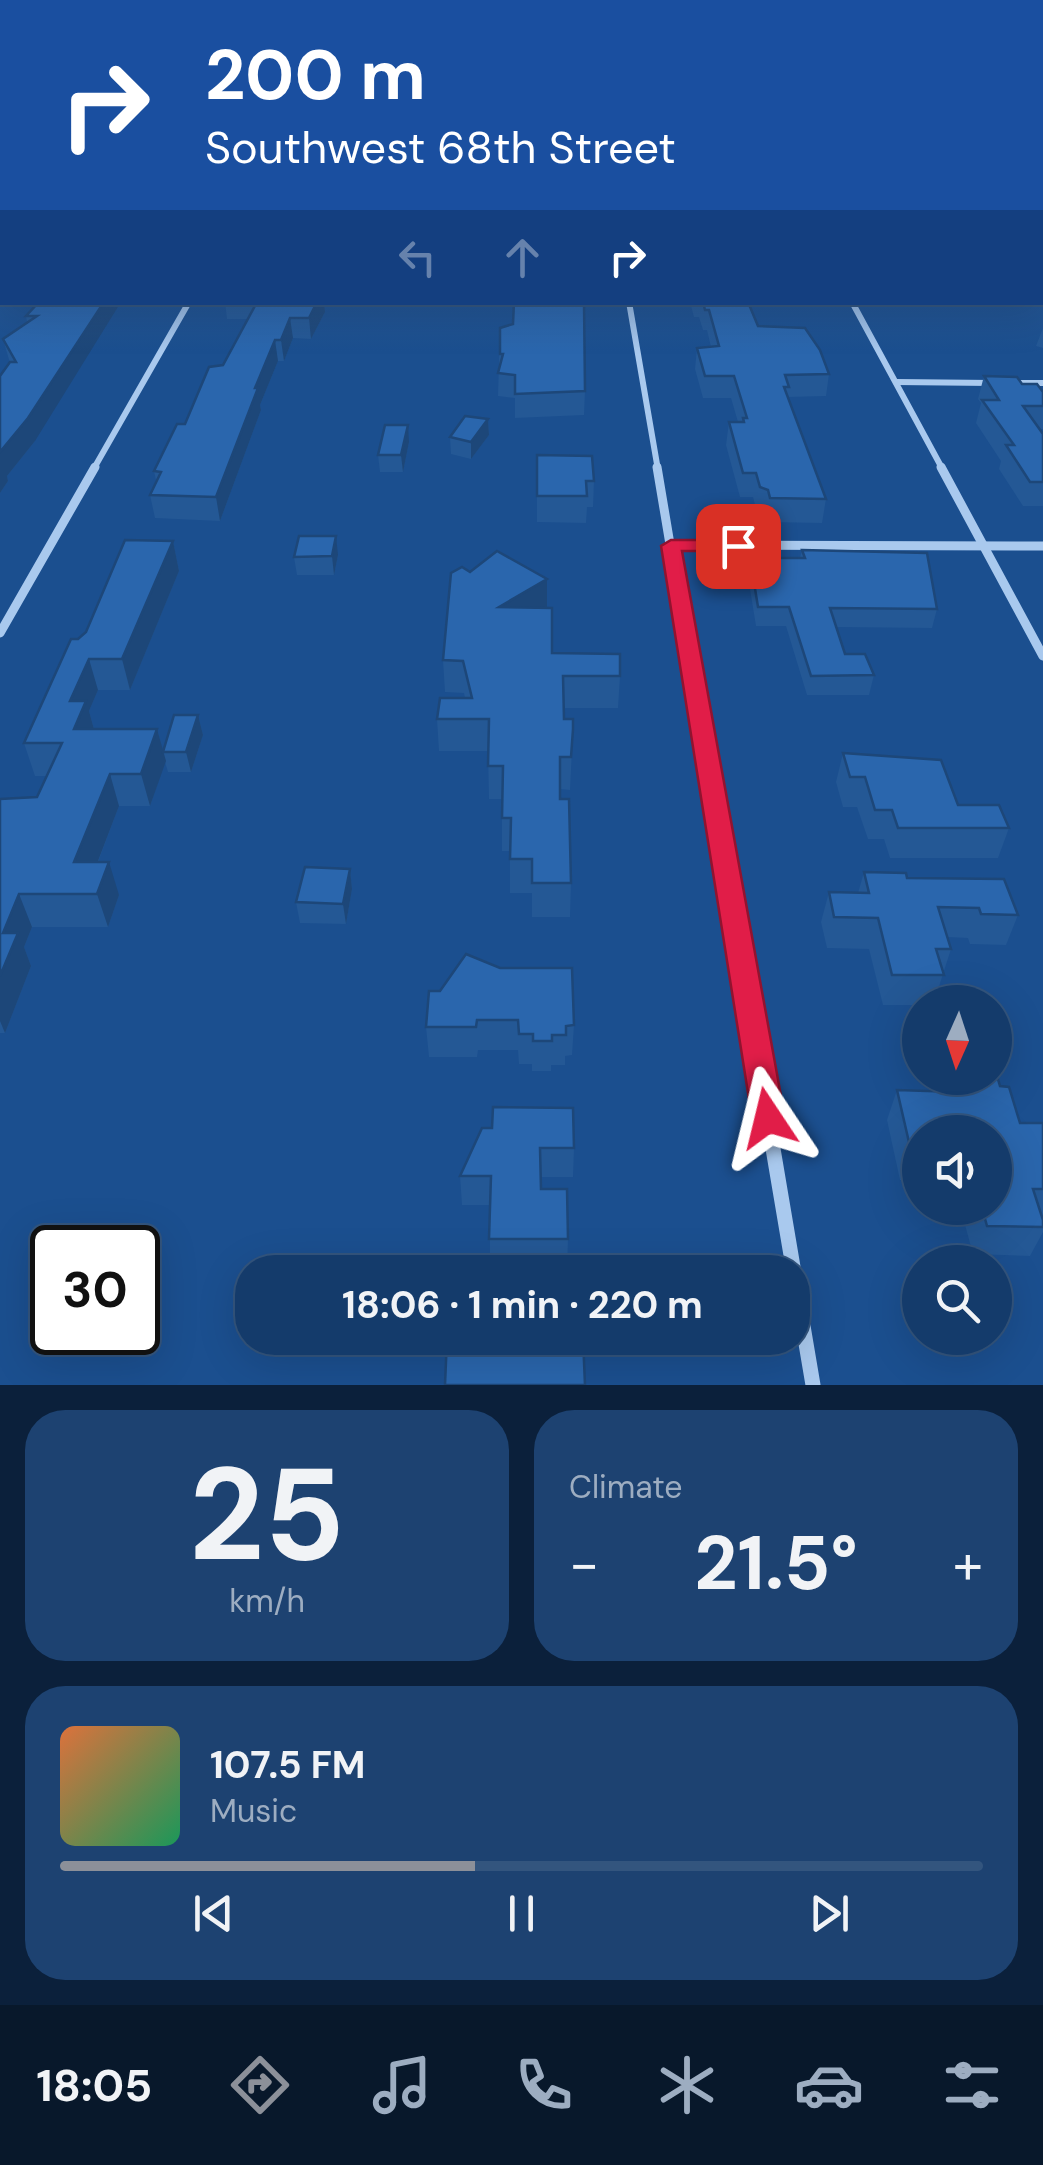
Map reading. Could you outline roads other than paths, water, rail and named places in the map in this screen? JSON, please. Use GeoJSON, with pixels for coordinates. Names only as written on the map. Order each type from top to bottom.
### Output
{"type":"FeatureCollection","features":[{"type":"Feature","properties":{"kind":"street"},"geometry":{"type":"LineString","coordinates":[[0,633],[188,305]]}},
{"type":"Feature","properties":{"kind":"street"},"geometry":{"type":"LineString","coordinates":[[630,305],[813,1385]]}},
{"type":"Feature","properties":{"kind":"street"},"geometry":{"type":"LineString","coordinates":[[854,305],[1043,656]]}},
{"type":"Feature","properties":{"kind":"street"},"geometry":{"type":"LineString","coordinates":[[896,382],[1043,383]]}},
{"type":"Feature","properties":{"kind":"street"},"geometry":{"type":"LineString","coordinates":[[671,546],[1043,546]]}}]}
